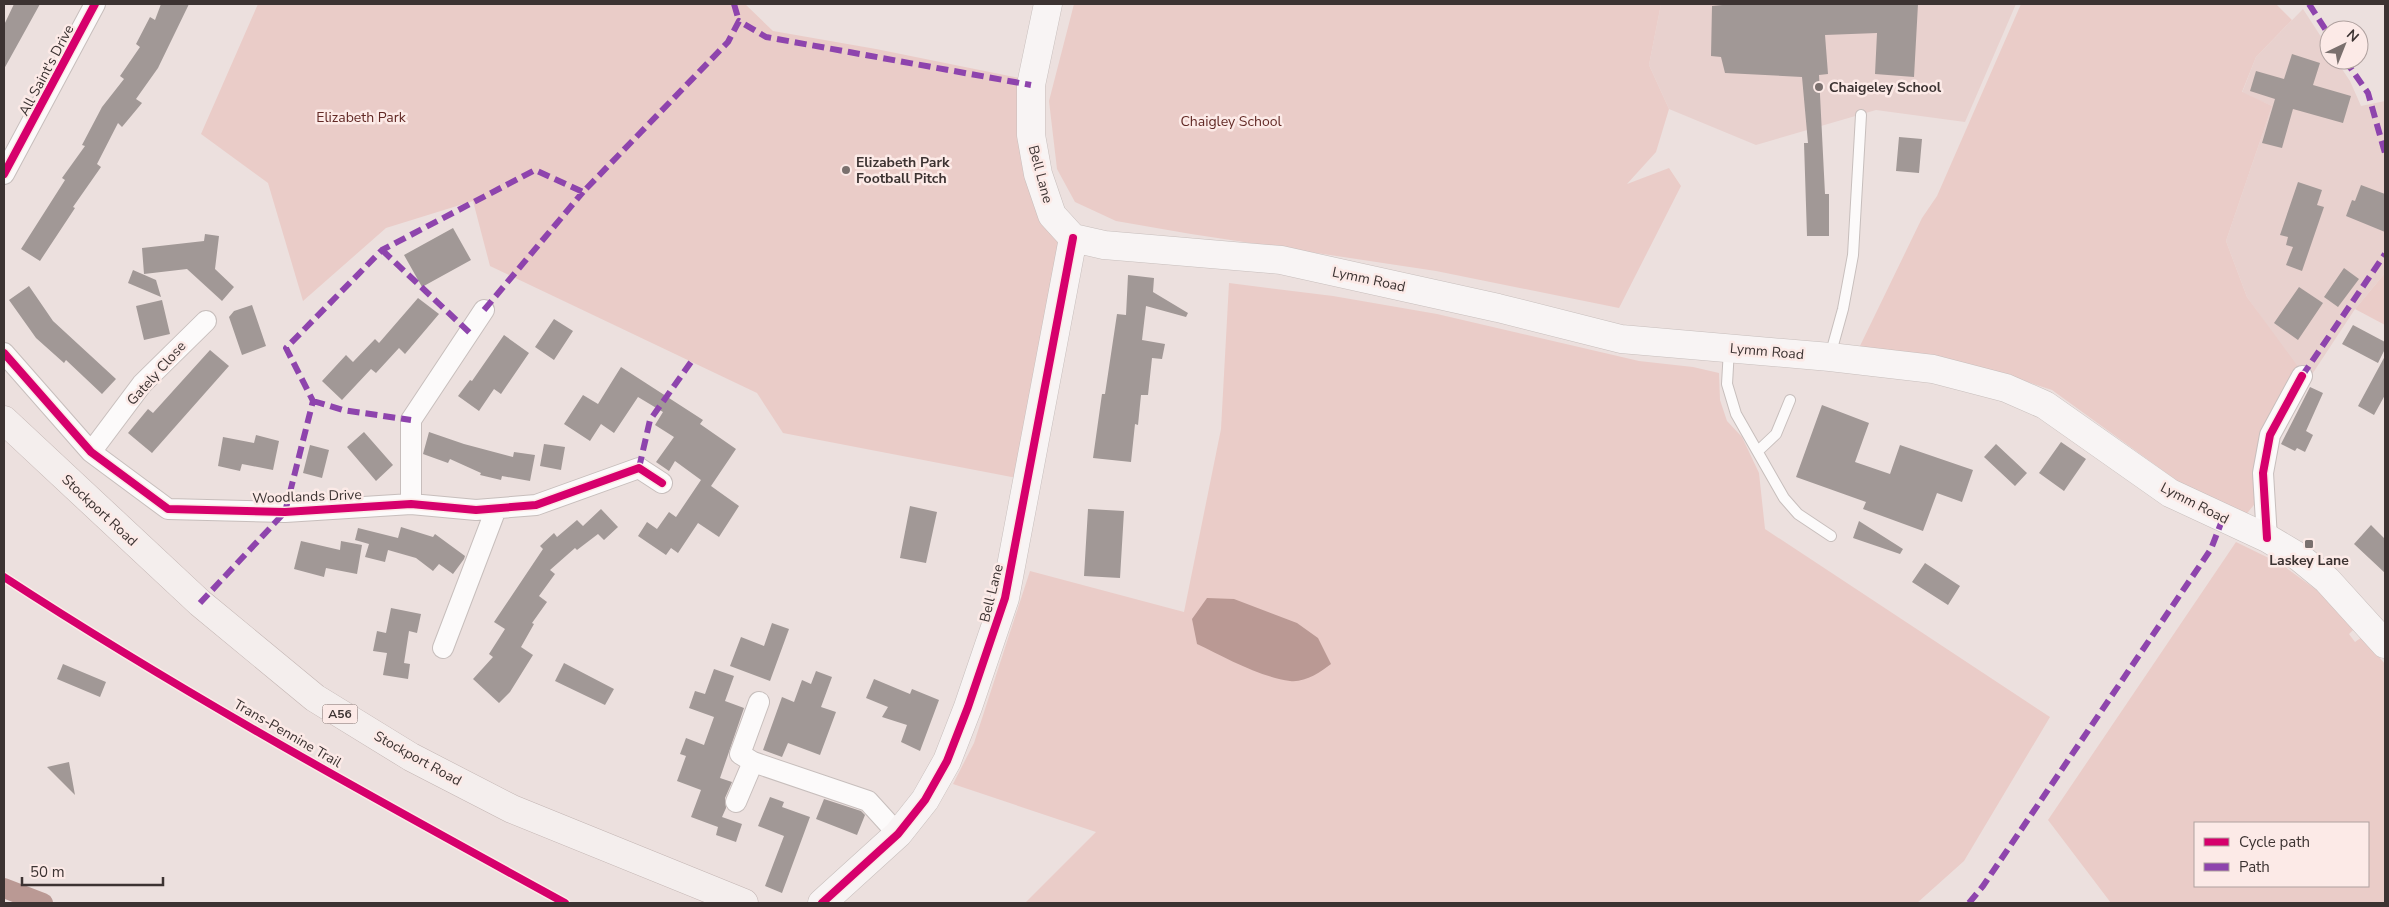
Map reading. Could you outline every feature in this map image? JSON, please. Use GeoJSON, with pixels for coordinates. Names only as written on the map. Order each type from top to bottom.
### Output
{"type":"FeatureCollection","features":[{"type":"Feature","properties":{"kind":"main road","name":"Bell Lane"},"geometry":{"type":"LineString","coordinates":[[822,903],[898,834],[925,800],[947,761],[968,707],[1005,598],[1073,238],[1052,215],[1038,174],[1031,135],[1032,85],[1048,4]]}},
{"type":"Feature","properties":{"kind":"main road","name":"Lymm Road"},"geometry":{"type":"LineString","coordinates":[[1073,238],[1104,245],[1281,260],[1498,308],[1621,339],[1830,357],[1932,369],[2006,388],[2046,405],[2170,493],[2267,538],[2299,557],[2327,580],[2385,644]]}},
{"type":"Feature","properties":{"kind":"main road","name":"Stockport Road"},"geometry":{"type":"LineString","coordinates":[[4,420],[200,603],[314,698],[411,757],[512,809],[744,903]]}},
{"type":"Feature","properties":{"kind":"street","name":"All Saint's Drive"},"geometry":{"type":"LineString","coordinates":[[4,174],[95,4]]}},
{"type":"Feature","properties":{"kind":"street"},"geometry":{"type":"LineString","coordinates":[[411,504],[410,420],[484,310]]}},
{"type":"Feature","properties":{"kind":"street","name":"Gately Close"},"geometry":{"type":"LineString","coordinates":[[91,452],[142,384],[206,321]]}},
{"type":"Feature","properties":{"kind":"street","name":"Woodlands Drive"},"geometry":{"type":"LineString","coordinates":[[4,353],[91,452],[168,509],[285,512],[411,504],[476,510],[496,509],[536,505],[639,468],[662,483]]}},
{"type":"Feature","properties":{"kind":"street"},"geometry":{"type":"LineString","coordinates":[[2267,538],[2263,473],[2270,435],[2302,376]]}},
{"type":"Feature","properties":{"kind":"street"},"geometry":{"type":"LineString","coordinates":[[443,648],[496,509]]}},
{"type":"Feature","properties":{"kind":"street"},"geometry":{"type":"LineString","coordinates":[[759,702],[740,754],[752,762],[868,801],[898,834]]}},
{"type":"Feature","properties":{"kind":"street"},"geometry":{"type":"LineString","coordinates":[[736,802],[752,762]]}},
{"type":"Feature","properties":{"kind":"lane"},"geometry":{"type":"LineString","coordinates":[[1830,357],[1843,309],[1853,255],[1860,115]]}},
{"type":"Feature","properties":{"kind":"lane"},"geometry":{"type":"LineString","coordinates":[[1729,348],[1727,384],[1731,402],[1784,498],[1798,514],[1831,536]]}},
{"type":"Feature","properties":{"kind":"lane"},"geometry":{"type":"LineString","coordinates":[[1758,451],[1776,434],[1790,400]]}},
{"type":"Feature","properties":{"kind":"shaded area","name":"Chaigeley School"},"geometry":{"type":"Polygon","coordinates":[[[1661,4],[2016,4],[1965,122],[1876,110],[1756,145],[1669,109],[1649,65],[1661,4]]]}},
{"type":"Feature","properties":{"kind":"shaded area"},"geometry":{"type":"Polygon","coordinates":[[[2303,9],[2319,34],[2319,70],[2343,70],[2350,81],[2361,106],[2385,101],[2385,273],[2355,309],[2307,382],[2247,297],[2226,241],[2272,106],[2242,93],[2256,57],[2303,9]]]}},
{"type":"Feature","properties":{"kind":"shaded area"},"geometry":{"type":"Polygon","coordinates":[[[1207,598],[1234,599],[1297,623],[1318,638],[1331,664],[1306,679],[1290,681],[1255,671],[1197,644],[1192,619],[1207,598]]]}},
{"type":"Feature","properties":{"kind":"green space","name":"Elizabeth Park"},"geometry":{"type":"Polygon","coordinates":[[[258,4],[745,4],[773,31],[876,49],[1024,79],[1022,140],[1077,248],[1022,479],[783,433],[757,393],[490,266],[473,201],[386,228],[303,301],[268,183],[201,134],[258,4]]]}},
{"type":"Feature","properties":{"kind":"green space","name":"Chaigley School"},"geometry":{"type":"Polygon","coordinates":[[[1074,4],[1661,4],[1649,65],[1669,109],[1656,152],[1627,184],[1669,168],[1681,186],[1619,308],[1436,271],[1116,221],[1075,202],[1057,169],[1049,101],[1074,4]]]}},
{"type":"Feature","properties":{"kind":"green space"},"geometry":{"type":"Polygon","coordinates":[[[2021,4],[2276,4],[2292,20],[2256,57],[2242,92],[2272,106],[2226,241],[2247,297],[2299,368],[2258,500],[2244,517],[2176,480],[2052,390],[1997,372],[1859,348],[1922,218],[1937,196],[2021,4]]]}},
{"type":"Feature","properties":{"kind":"green space"},"geometry":{"type":"Polygon","coordinates":[[[2385,273],[2385,325],[2355,309],[2385,273]]]}},
{"type":"Feature","properties":{"kind":"green space"},"geometry":{"type":"Polygon","coordinates":[[[1229,283],[1333,296],[1437,314],[1639,361],[1693,367],[1719,373],[1720,400],[1727,421],[1742,437],[1759,473],[1765,529],[2050,717],[1964,861],[1917,903],[1025,903],[1096,832],[953,784],[974,743],[1030,571],[1184,612],[1221,429],[1229,283]]]}},
{"type":"Feature","properties":{"kind":"green space"},"geometry":{"type":"Polygon","coordinates":[[[2236,542],[2281,564],[2318,591],[2355,628],[2349,634],[2355,642],[2362,637],[2385,664],[2385,903],[2111,903],[2048,820],[2236,542]]]}},
{"type":"Feature","properties":{"kind":"building"},"geometry":{"type":"Polygon","coordinates":[[[14,4],[40,4],[4,69],[4,25],[14,4]]]}},
{"type":"Feature","properties":{"kind":"building"},"geometry":{"type":"Polygon","coordinates":[[[161,4],[189,4],[158,68],[136,99],[142,103],[122,127],[118,123],[97,164],[101,167],[73,207],[75,208],[40,261],[21,249],[65,180],[62,178],[85,146],[82,145],[102,107],[124,79],[120,76],[140,47],[136,44],[150,17],[155,20],[161,4]]]}},
{"type":"Feature","properties":{"kind":"building"},"geometry":{"type":"Polygon","coordinates":[[[1733,4],[1918,4],[1914,77],[1875,74],[1877,33],[1825,35],[1828,74],[1819,75],[1825,194],[1829,194],[1829,236],[1807,236],[1804,143],[1808,143],[1802,77],[1725,73],[1721,57],[1711,56],[1712,6],[1733,4]]]}},
{"type":"Feature","properties":{"kind":"building"},"geometry":{"type":"Polygon","coordinates":[[[2292,54],[2319,63],[2313,85],[2351,96],[2343,123],[2293,109],[2282,148],[2262,143],[2275,99],[2250,91],[2256,71],[2284,79],[2292,54]]]}},
{"type":"Feature","properties":{"kind":"building"},"geometry":{"type":"Polygon","coordinates":[[[1899,137],[1922,139],[1919,173],[1896,171],[1899,137]]]}},
{"type":"Feature","properties":{"kind":"building"},"geometry":{"type":"Polygon","coordinates":[[[2298,182],[2322,190],[2317,205],[2324,207],[2302,271],[2286,265],[2293,247],[2286,245],[2288,237],[2280,235],[2298,182]]]}},
{"type":"Feature","properties":{"kind":"building"},"geometry":{"type":"Polygon","coordinates":[[[2361,185],[2385,194],[2385,232],[2346,216],[2352,200],[2355,201],[2361,185]]]}},
{"type":"Feature","properties":{"kind":"building"},"geometry":{"type":"Polygon","coordinates":[[[453,228],[471,260],[422,287],[404,255],[453,228]]]}},
{"type":"Feature","properties":{"kind":"building"},"geometry":{"type":"Polygon","coordinates":[[[205,234],[219,236],[215,269],[234,287],[222,301],[187,269],[144,274],[142,248],[204,241],[205,234]]]}},
{"type":"Feature","properties":{"kind":"building"},"geometry":{"type":"Polygon","coordinates":[[[2344,268],[2359,279],[2338,307],[2324,297],[2344,268]]]}},
{"type":"Feature","properties":{"kind":"building"},"geometry":{"type":"Polygon","coordinates":[[[133,270],[156,280],[161,297],[128,283],[133,270]]]}},
{"type":"Feature","properties":{"kind":"building"},"geometry":{"type":"Polygon","coordinates":[[[1128,275],[1154,278],[1153,292],[1188,313],[1186,317],[1146,306],[1142,340],[1165,344],[1162,359],[1152,358],[1148,395],[1141,395],[1138,425],[1135,424],[1131,462],[1093,458],[1102,394],[1105,394],[1117,314],[1126,315],[1128,275]]]}},
{"type":"Feature","properties":{"kind":"building"},"geometry":{"type":"Polygon","coordinates":[[[29,286],[53,321],[116,379],[102,394],[66,360],[64,363],[36,338],[9,300],[29,286]]]}},
{"type":"Feature","properties":{"kind":"building"},"geometry":{"type":"Polygon","coordinates":[[[2299,287],[2323,303],[2298,340],[2274,323],[2299,287]]]}},
{"type":"Feature","properties":{"kind":"building"},"geometry":{"type":"Polygon","coordinates":[[[418,298],[439,314],[405,354],[399,348],[376,373],[371,369],[342,400],[322,381],[346,355],[353,362],[375,339],[379,343],[418,298]]]}},
{"type":"Feature","properties":{"kind":"building"},"geometry":{"type":"Polygon","coordinates":[[[162,300],[170,334],[144,340],[136,306],[162,300]]]}},
{"type":"Feature","properties":{"kind":"building"},"geometry":{"type":"Polygon","coordinates":[[[252,305],[266,346],[242,355],[229,317],[234,311],[252,305]]]}},
{"type":"Feature","properties":{"kind":"building"},"geometry":{"type":"Polygon","coordinates":[[[554,319],[573,331],[554,360],[535,347],[554,319]]]}},
{"type":"Feature","properties":{"kind":"building"},"geometry":{"type":"Polygon","coordinates":[[[2353,325],[2385,342],[2385,349],[2378,363],[2342,344],[2353,325]]]}},
{"type":"Feature","properties":{"kind":"building"},"geometry":{"type":"Polygon","coordinates":[[[504,335],[529,353],[501,394],[494,389],[479,411],[458,396],[470,380],[472,381],[504,335]]]}},
{"type":"Feature","properties":{"kind":"building"},"geometry":{"type":"Polygon","coordinates":[[[210,350],[229,366],[152,453],[128,433],[148,409],[153,413],[210,350]]]}},
{"type":"Feature","properties":{"kind":"building"},"geometry":{"type":"Polygon","coordinates":[[[2385,356],[2385,395],[2374,415],[2358,406],[2385,356]]]}},
{"type":"Feature","properties":{"kind":"building"},"geometry":{"type":"Polygon","coordinates":[[[621,367],[703,420],[700,424],[736,449],[711,486],[739,506],[719,537],[698,523],[678,553],[671,548],[666,555],[638,536],[647,522],[657,529],[669,512],[676,517],[701,480],[675,461],[669,471],[656,462],[674,437],[655,425],[663,412],[638,397],[614,433],[601,424],[590,441],[564,424],[583,395],[598,404],[621,367]]]}},
{"type":"Feature","properties":{"kind":"building"},"geometry":{"type":"Polygon","coordinates":[[[2310,387],[2323,393],[2306,431],[2313,435],[2305,452],[2297,448],[2295,451],[2281,444],[2310,387]]]}},
{"type":"Feature","properties":{"kind":"building"},"geometry":{"type":"Polygon","coordinates":[[[1822,405],[1869,423],[1855,462],[1890,474],[1900,445],[1973,470],[1962,502],[1937,493],[1923,531],[1863,509],[1866,502],[1796,477],[1822,405]]]}},
{"type":"Feature","properties":{"kind":"building"},"geometry":{"type":"Polygon","coordinates":[[[364,432],[393,465],[376,481],[347,447],[364,432]]]}},
{"type":"Feature","properties":{"kind":"building"},"geometry":{"type":"Polygon","coordinates":[[[429,432],[464,444],[513,457],[514,452],[535,455],[530,481],[502,476],[501,480],[480,475],[481,473],[450,459],[448,463],[423,454],[429,432]]]}},
{"type":"Feature","properties":{"kind":"building"},"geometry":{"type":"Polygon","coordinates":[[[256,435],[279,441],[273,470],[242,464],[240,471],[218,466],[223,437],[254,443],[256,435]]]}},
{"type":"Feature","properties":{"kind":"building"},"geometry":{"type":"Polygon","coordinates":[[[2061,442],[2086,459],[2064,491],[2039,473],[2061,442]]]}},
{"type":"Feature","properties":{"kind":"building"},"geometry":{"type":"Polygon","coordinates":[[[544,444],[565,447],[561,470],[540,466],[544,444]]]}},
{"type":"Feature","properties":{"kind":"building"},"geometry":{"type":"Polygon","coordinates":[[[1996,444],[2027,473],[2015,486],[1984,457],[1996,444]]]}},
{"type":"Feature","properties":{"kind":"building"},"geometry":{"type":"Polygon","coordinates":[[[310,445],[329,450],[322,478],[303,473],[310,445]]]}},
{"type":"Feature","properties":{"kind":"building"},"geometry":{"type":"Polygon","coordinates":[[[910,506],[937,512],[926,563],[900,558],[910,506]]]}},
{"type":"Feature","properties":{"kind":"building"},"geometry":{"type":"Polygon","coordinates":[[[601,509],[618,527],[604,540],[598,534],[577,550],[575,548],[550,570],[555,574],[539,596],[547,602],[532,623],[534,624],[521,647],[533,655],[510,692],[499,703],[473,679],[493,657],[489,654],[505,629],[494,622],[543,549],[540,546],[554,533],[557,537],[577,520],[583,526],[601,509]]]}},
{"type":"Feature","properties":{"kind":"building"},"geometry":{"type":"Polygon","coordinates":[[[1088,509],[1124,511],[1120,578],[1084,576],[1088,509]]]}},
{"type":"Feature","properties":{"kind":"building"},"geometry":{"type":"Polygon","coordinates":[[[1859,521],[1903,549],[1900,554],[1853,538],[1859,521]]]}},
{"type":"Feature","properties":{"kind":"building"},"geometry":{"type":"Polygon","coordinates":[[[2371,525],[2385,539],[2385,573],[2354,544],[2371,525]]]}},
{"type":"Feature","properties":{"kind":"building"},"geometry":{"type":"Polygon","coordinates":[[[401,527],[433,537],[435,534],[465,556],[464,559],[453,574],[439,564],[433,571],[416,558],[388,550],[385,562],[365,557],[369,544],[355,540],[358,528],[398,538],[401,527]]]}},
{"type":"Feature","properties":{"kind":"building"},"geometry":{"type":"Polygon","coordinates":[[[301,541],[340,550],[341,541],[362,545],[357,574],[326,568],[324,577],[294,569],[301,541]]]}},
{"type":"Feature","properties":{"kind":"building"},"geometry":{"type":"Polygon","coordinates":[[[1925,563],[1960,586],[1948,605],[1912,582],[1925,563]]]}},
{"type":"Feature","properties":{"kind":"building"},"geometry":{"type":"Polygon","coordinates":[[[391,608],[421,614],[417,633],[409,631],[404,663],[410,664],[408,679],[383,675],[387,653],[373,651],[377,631],[386,633],[391,608]]]}},
{"type":"Feature","properties":{"kind":"building"},"geometry":{"type":"Polygon","coordinates":[[[772,623],[789,629],[770,681],[730,666],[741,637],[764,646],[772,623]]]}},
{"type":"Feature","properties":{"kind":"building"},"geometry":{"type":"Polygon","coordinates":[[[564,663],[614,689],[605,705],[555,681],[564,663]]]}},
{"type":"Feature","properties":{"kind":"building"},"geometry":{"type":"Polygon","coordinates":[[[63,664],[106,682],[100,697],[57,679],[63,664]]]}},
{"type":"Feature","properties":{"kind":"building"},"geometry":{"type":"Polygon","coordinates":[[[714,669],[734,676],[725,701],[744,708],[720,778],[732,782],[725,798],[726,808],[722,817],[742,824],[736,842],[716,835],[718,827],[691,817],[701,790],[677,781],[686,756],[680,754],[686,738],[704,745],[714,717],[689,708],[695,691],[705,694],[714,669]]]}},
{"type":"Feature","properties":{"kind":"building"},"geometry":{"type":"Polygon","coordinates":[[[816,671],[832,677],[821,707],[836,712],[820,755],[788,743],[782,757],[763,750],[782,697],[794,702],[802,680],[811,684],[816,671]]]}},
{"type":"Feature","properties":{"kind":"building"},"geometry":{"type":"Polygon","coordinates":[[[874,679],[910,694],[912,689],[939,700],[920,751],[901,742],[907,725],[882,717],[888,707],[866,698],[874,679]]]}},
{"type":"Feature","properties":{"kind":"building"},"geometry":{"type":"Polygon","coordinates":[[[69,762],[75,795],[47,767],[69,762]]]}},
{"type":"Feature","properties":{"kind":"building"},"geometry":{"type":"Polygon","coordinates":[[[770,797],[784,802],[782,807],[810,817],[782,893],[765,886],[784,836],[758,826],[770,797]]]}},
{"type":"Feature","properties":{"kind":"building"},"geometry":{"type":"Polygon","coordinates":[[[824,799],[861,811],[865,815],[857,835],[816,819],[824,799]]]}},
{"type":"Feature","properties":{"kind":"waterway"},"geometry":{"type":"LineString","coordinates":[[4,888],[43,903]]}},
{"type":"Feature","properties":{"kind":"marked path"},"geometry":{"type":"LineString","coordinates":[[734,4],[739,21]]}},
{"type":"Feature","properties":{"kind":"marked path"},"geometry":{"type":"LineString","coordinates":[[2309,4],[2319,20]]}},
{"type":"Feature","properties":{"kind":"marked path"},"geometry":{"type":"LineString","coordinates":[[200,603],[285,512],[313,401],[286,348],[382,250],[535,170],[583,192],[728,42],[739,21],[766,37],[1031,85]]}},
{"type":"Feature","properties":{"kind":"marked path"},"geometry":{"type":"LineString","coordinates":[[2352,70],[2368,93],[2385,153]]}},
{"type":"Feature","properties":{"kind":"marked path"},"geometry":{"type":"LineString","coordinates":[[484,310],[583,192]]}},
{"type":"Feature","properties":{"kind":"marked path"},"geometry":{"type":"LineString","coordinates":[[382,250],[470,333]]}},
{"type":"Feature","properties":{"kind":"marked path"},"geometry":{"type":"LineString","coordinates":[[2302,376],[2385,254]]}},
{"type":"Feature","properties":{"kind":"marked path"},"geometry":{"type":"LineString","coordinates":[[639,468],[650,420],[691,362]]}},
{"type":"Feature","properties":{"kind":"marked path"},"geometry":{"type":"LineString","coordinates":[[313,401],[343,410],[411,420]]}},
{"type":"Feature","properties":{"kind":"marked path"},"geometry":{"type":"LineString","coordinates":[[1969,903],[1983,886],[2211,549],[2223,518]]}},
{"type":"Feature","properties":{"kind":"cycle path"},"geometry":{"type":"LineString","coordinates":[[4,174],[95,4]]}},
{"type":"Feature","properties":{"kind":"cycle path"},"geometry":{"type":"LineString","coordinates":[[822,903],[898,834],[925,800],[947,761],[968,707],[1005,598],[1073,238]]}},
{"type":"Feature","properties":{"kind":"cycle path"},"geometry":{"type":"LineString","coordinates":[[4,353],[91,452],[168,509],[285,512],[411,504],[476,510],[536,505],[639,468],[662,483]]}},
{"type":"Feature","properties":{"kind":"cycle path"},"geometry":{"type":"LineString","coordinates":[[2267,538],[2263,473],[2270,435],[2302,376]]}},
{"type":"Feature","properties":{"kind":"cycle path","name":"Trans-Pennine Trail"},"geometry":{"type":"LineString","coordinates":[[4,577],[72,621],[211,705],[565,903]]}},
{"type":"Feature","properties":{"kind":"place","name":"Chaigeley School"},"geometry":{"type":"Point","coordinates":[1819,87]}},
{"type":"Feature","properties":{"kind":"place","name":"Elizabeth Park Football Pitch"},"geometry":{"type":"Point","coordinates":[846,170]}},
{"type":"Feature","properties":{"kind":"place","name":"Laskey Lane"},"geometry":{"type":"Point","coordinates":[2309,544]}}]}
